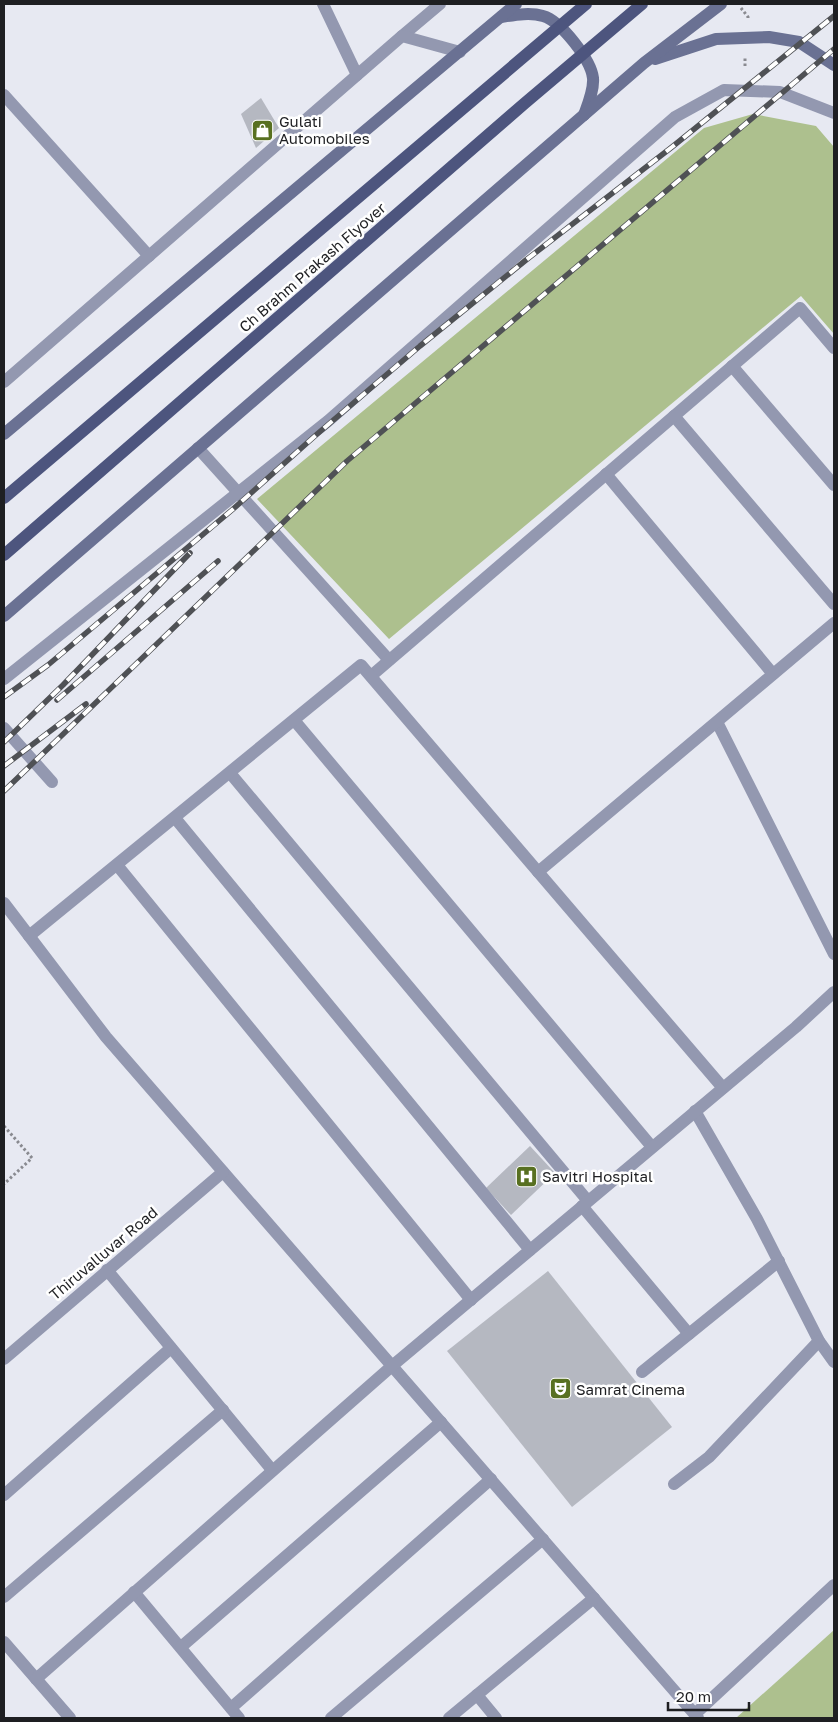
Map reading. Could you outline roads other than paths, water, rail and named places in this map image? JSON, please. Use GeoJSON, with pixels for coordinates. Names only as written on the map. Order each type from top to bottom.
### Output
{"type":"FeatureCollection","features":[{"type":"Feature","properties":{"kind":"main road","name":"Ch Brahm Prakash Flyover"},"geometry":{"type":"LineString","coordinates":[[4,498],[586,4]]}},
{"type":"Feature","properties":{"kind":"main road","name":"Ch Brahm Prakash Flyover"},"geometry":{"type":"LineString","coordinates":[[4,555],[525,103],[642,4]]}},
{"type":"Feature","properties":{"kind":"street"},"geometry":{"type":"LineString","coordinates":[[323,4],[357,75]]}},
{"type":"Feature","properties":{"kind":"street"},"geometry":{"type":"LineString","coordinates":[[4,382],[440,4]]}},
{"type":"Feature","properties":{"kind":"street"},"geometry":{"type":"LineString","coordinates":[[5,431],[516,4]]}},
{"type":"Feature","properties":{"kind":"street"},"geometry":{"type":"LineString","coordinates":[[4,616],[644,63],[721,4]]}},
{"type":"Feature","properties":{"kind":"street"},"geometry":{"type":"LineString","coordinates":[[501,17],[525,14],[543,16],[555,22],[566,33],[588,64],[593,77],[592,92],[584,116]]}},
{"type":"Feature","properties":{"kind":"street"},"geometry":{"type":"LineString","coordinates":[[402,36],[460,52]]}},
{"type":"Feature","properties":{"kind":"street"},"geometry":{"type":"LineString","coordinates":[[644,63],[716,39],[756,36],[799,42],[834,65]]}},
{"type":"Feature","properties":{"kind":"street"},"geometry":{"type":"LineString","coordinates":[[4,679],[239,494],[328,421],[675,117],[724,90],[780,92],[834,113]]}},
{"type":"Feature","properties":{"kind":"street"},"geometry":{"type":"LineString","coordinates":[[4,95],[149,256]]}},
{"type":"Feature","properties":{"kind":"street"},"geometry":{"type":"LineString","coordinates":[[371,676],[800,308],[834,348]]}},
{"type":"Feature","properties":{"kind":"street"},"geometry":{"type":"LineString","coordinates":[[732,366],[834,485]]}},
{"type":"Feature","properties":{"kind":"street"},"geometry":{"type":"LineString","coordinates":[[674,416],[834,604]]}},
{"type":"Feature","properties":{"kind":"street"},"geometry":{"type":"LineString","coordinates":[[198,448],[389,660]]}},
{"type":"Feature","properties":{"kind":"street"},"geometry":{"type":"LineString","coordinates":[[606,474],[773,674]]}},
{"type":"Feature","properties":{"kind":"street"},"geometry":{"type":"LineString","coordinates":[[538,872],[834,623]]}},
{"type":"Feature","properties":{"kind":"street"},"geometry":{"type":"LineString","coordinates":[[29,936],[361,665],[722,1088]]}},
{"type":"Feature","properties":{"kind":"street"},"geometry":{"type":"LineString","coordinates":[[294,720],[652,1147]]}},
{"type":"Feature","properties":{"kind":"street"},"geometry":{"type":"LineString","coordinates":[[717,722],[834,954]]}},
{"type":"Feature","properties":{"kind":"street"},"geometry":{"type":"LineString","coordinates":[[4,728],[52,782]]}},
{"type":"Feature","properties":{"kind":"street"},"geometry":{"type":"LineString","coordinates":[[230,773],[585,1204],[689,1334]]}},
{"type":"Feature","properties":{"kind":"street"},"geometry":{"type":"LineString","coordinates":[[174,818],[530,1250]]}},
{"type":"Feature","properties":{"kind":"street"},"geometry":{"type":"LineString","coordinates":[[117,865],[470,1300]]}},
{"type":"Feature","properties":{"kind":"street"},"geometry":{"type":"LineString","coordinates":[[4,903],[106,1037],[696,1716],[834,1585]]}},
{"type":"Feature","properties":{"kind":"street"},"geometry":{"type":"LineString","coordinates":[[36,1678],[392,1366],[834,992]]}},
{"type":"Feature","properties":{"kind":"street"},"geometry":{"type":"LineString","coordinates":[[695,1111],[757,1219],[819,1341],[834,1362]]}},
{"type":"Feature","properties":{"kind":"street","name":"Thiruvalluvar Road"},"geometry":{"type":"LineString","coordinates":[[6,1352],[223,1172]]}},
{"type":"Feature","properties":{"kind":"street"},"geometry":{"type":"LineString","coordinates":[[642,1372],[778,1261]]}},
{"type":"Feature","properties":{"kind":"street"},"geometry":{"type":"LineString","coordinates":[[107,1270],[272,1470]]}},
{"type":"Feature","properties":{"kind":"street"},"geometry":{"type":"LineString","coordinates":[[674,1484],[709,1457],[819,1341]]}},
{"type":"Feature","properties":{"kind":"street"},"geometry":{"type":"LineString","coordinates":[[4,1495],[171,1348]]}},
{"type":"Feature","properties":{"kind":"street"},"geometry":{"type":"LineString","coordinates":[[4,1597],[223,1410]]}},
{"type":"Feature","properties":{"kind":"street"},"geometry":{"type":"LineString","coordinates":[[181,1648],[441,1422]]}},
{"type":"Feature","properties":{"kind":"street"},"geometry":{"type":"LineString","coordinates":[[134,1592],[235,1713],[491,1479]]}},
{"type":"Feature","properties":{"kind":"street"},"geometry":{"type":"LineString","coordinates":[[331,1718],[543,1539]]}},
{"type":"Feature","properties":{"kind":"street"},"geometry":{"type":"LineString","coordinates":[[448,1718],[594,1598]]}},
{"type":"Feature","properties":{"kind":"street"},"geometry":{"type":"LineString","coordinates":[[4,1642],[70,1718]]}},
{"type":"Feature","properties":{"kind":"street"},"geometry":{"type":"LineString","coordinates":[[476,1695],[496,1718]]}},
{"type":"Feature","properties":{"kind":"railway"},"geometry":{"type":"LineString","coordinates":[[4,697],[48,665],[232,510],[420,346],[834,16]]}},
{"type":"Feature","properties":{"kind":"railway"},"geometry":{"type":"LineString","coordinates":[[4,791],[347,461],[834,49]]}},
{"type":"Feature","properties":{"kind":"railway"},"geometry":{"type":"LineString","coordinates":[[4,742],[63,685],[190,553]]}},
{"type":"Feature","properties":{"kind":"railway"},"geometry":{"type":"LineString","coordinates":[[57,700],[218,561]]}},
{"type":"Feature","properties":{"kind":"railway"},"geometry":{"type":"LineString","coordinates":[[4,766],[86,704]]}},
{"type":"Feature","properties":{"kind":"place","name":"Gulati Automobiles"},"geometry":{"type":"Point","coordinates":[263,130]}},
{"type":"Feature","properties":{"kind":"place","name":"Savitri Hospital"},"geometry":{"type":"Point","coordinates":[526,1176]}},
{"type":"Feature","properties":{"kind":"place","name":"Samrat Cinema"},"geometry":{"type":"Point","coordinates":[560,1389]}}]}
